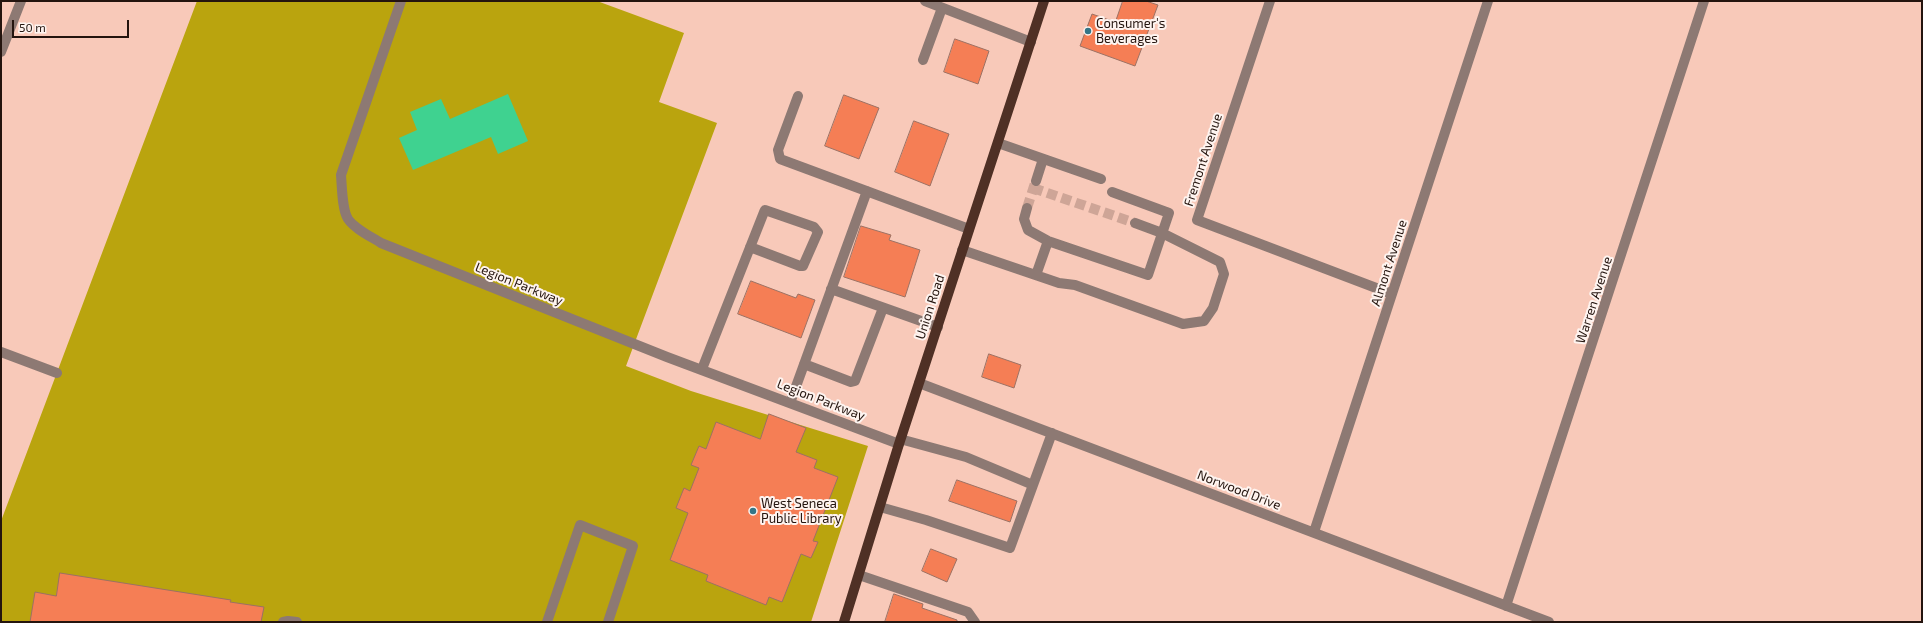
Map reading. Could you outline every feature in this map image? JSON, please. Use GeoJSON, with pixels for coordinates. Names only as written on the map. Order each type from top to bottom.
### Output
{"type":"FeatureCollection","features":[{"type":"Feature","properties":{"kind":"main road","name":"Union Road"},"geometry":{"type":"LineString","coordinates":[[844,622],[900,441],[1044,1]]}},
{"type":"Feature","properties":{"kind":"street"},"geometry":{"type":"LineString","coordinates":[[1,52],[21,1]]}},
{"type":"Feature","properties":{"kind":"street","name":"Legion Parkway"},"geometry":{"type":"LineString","coordinates":[[401,1],[341,175],[342,194],[348,218],[359,229],[381,243],[667,357],[900,441],[966,457],[1033,484]]}},
{"type":"Feature","properties":{"kind":"street"},"geometry":{"type":"LineString","coordinates":[[925,1],[1031,42]]}},
{"type":"Feature","properties":{"kind":"street","name":"Fremont Avenue"},"geometry":{"type":"LineString","coordinates":[[1270,1],[1197,220],[1392,294]]}},
{"type":"Feature","properties":{"kind":"street","name":"Almont Avenue"},"geometry":{"type":"LineString","coordinates":[[1314,532],[1488,1]]}},
{"type":"Feature","properties":{"kind":"street","name":"Warren Avenue"},"geometry":{"type":"LineString","coordinates":[[1506,606],[1645,186],[1704,1]]}},
{"type":"Feature","properties":{"kind":"street"},"geometry":{"type":"LineString","coordinates":[[923,60],[942,8]]}},
{"type":"Feature","properties":{"kind":"street"},"geometry":{"type":"LineString","coordinates":[[798,96],[778,150],[780,159],[969,229]]}},
{"type":"Feature","properties":{"kind":"street"},"geometry":{"type":"LineString","coordinates":[[998,143],[1101,179]]}},
{"type":"Feature","properties":{"kind":"street"},"geometry":{"type":"LineString","coordinates":[[1036,181],[1043,159]]}},
{"type":"Feature","properties":{"kind":"street"},"geometry":{"type":"LineString","coordinates":[[790,402],[867,191]]}},
{"type":"Feature","properties":{"kind":"street"},"geometry":{"type":"LineString","coordinates":[[1027,208],[1024,219],[1028,230],[1048,241],[1148,275],[1169,213],[1112,192]]}},
{"type":"Feature","properties":{"kind":"street"},"geometry":{"type":"LineString","coordinates":[[702,369],[750,247],[765,210],[814,227],[818,232],[803,266],[750,247]]}},
{"type":"Feature","properties":{"kind":"street"},"geometry":{"type":"LineString","coordinates":[[962,250],[1059,283],[1075,285],[1183,324],[1204,321],[1213,308],[1224,274],[1220,262],[1162,233],[1135,223]]}},
{"type":"Feature","properties":{"kind":"street"},"geometry":{"type":"LineString","coordinates":[[1036,275],[1048,241]]}},
{"type":"Feature","properties":{"kind":"street"},"geometry":{"type":"LineString","coordinates":[[831,289],[938,327]]}},
{"type":"Feature","properties":{"kind":"street"},"geometry":{"type":"LineString","coordinates":[[804,364],[851,382],[855,381],[883,308]]}},
{"type":"Feature","properties":{"kind":"street"},"geometry":{"type":"LineString","coordinates":[[1,352],[57,373]]}},
{"type":"Feature","properties":{"kind":"street","name":"Norwood Drive"},"geometry":{"type":"LineString","coordinates":[[919,383],[1549,622]]}},
{"type":"Feature","properties":{"kind":"street"},"geometry":{"type":"LineString","coordinates":[[880,507],[926,520],[1010,548],[1052,433]]}},
{"type":"Feature","properties":{"kind":"street"},"geometry":{"type":"LineString","coordinates":[[547,622],[580,525],[633,546],[608,622]]}},
{"type":"Feature","properties":{"kind":"street"},"geometry":{"type":"LineString","coordinates":[[859,575],[968,612],[975,622]]}},
{"type":"Feature","properties":{"kind":"street"},"geometry":{"type":"LineString","coordinates":[[283,622],[288,620],[297,622]]}},
{"type":"Feature","properties":{"kind":"shaded area"},"geometry":{"type":"Polygon","coordinates":[[[197,1],[597,1],[684,33],[659,102],[717,123],[626,366],[691,391],[868,446],[811,622],[1,622],[1,521],[197,1]]]}},
{"type":"Feature","properties":{"kind":"shaded area"},"geometry":{"type":"Polygon","coordinates":[[[508,94],[528,141],[498,154],[491,137],[413,170],[399,138],[417,130],[410,112],[441,99],[450,119],[508,94]]]}},
{"type":"Feature","properties":{"kind":"building"},"geometry":{"type":"Polygon","coordinates":[[[1123,1],[1146,1],[1158,5],[1135,66],[1080,46],[1092,14],[1115,22],[1123,1]]]}},
{"type":"Feature","properties":{"kind":"building"},"geometry":{"type":"Polygon","coordinates":[[[955,39],[989,51],[978,84],[944,72],[955,39]]]}},
{"type":"Feature","properties":{"kind":"building"},"geometry":{"type":"Polygon","coordinates":[[[844,95],[879,108],[859,159],[825,146],[844,95]]]}},
{"type":"Feature","properties":{"kind":"building"},"geometry":{"type":"Polygon","coordinates":[[[914,121],[949,134],[930,186],[895,172],[914,121]]]}},
{"type":"Feature","properties":{"kind":"building"},"geometry":{"type":"Polygon","coordinates":[[[861,226],[891,235],[889,240],[920,250],[905,297],[844,277],[861,226]]]}},
{"type":"Feature","properties":{"kind":"building"},"geometry":{"type":"Polygon","coordinates":[[[751,281],[796,298],[798,294],[815,300],[801,338],[738,314],[751,281]]]}},
{"type":"Feature","properties":{"kind":"building"},"geometry":{"type":"Polygon","coordinates":[[[989,354],[1021,365],[1014,388],[982,377],[989,354]]]}},
{"type":"Feature","properties":{"kind":"building","name":"West Seneca Public Library"},"geometry":{"type":"Polygon","coordinates":[[[769,414],[806,428],[796,452],[817,460],[814,468],[838,477],[813,541],[818,542],[811,558],[801,554],[782,602],[769,597],[766,605],[706,581],[708,575],[670,560],[688,513],[676,508],[684,488],[690,491],[699,468],[691,465],[699,446],[706,449],[716,422],[760,439],[769,414]]]}},
{"type":"Feature","properties":{"kind":"building"},"geometry":{"type":"Polygon","coordinates":[[[957,480],[1017,501],[1010,522],[949,501],[957,480]]]}},
{"type":"Feature","properties":{"kind":"building"},"geometry":{"type":"Polygon","coordinates":[[[931,549],[957,559],[947,582],[922,571],[931,549]]]}},
{"type":"Feature","properties":{"kind":"building"},"geometry":{"type":"Polygon","coordinates":[[[60,573],[231,600],[230,602],[264,607],[261,622],[30,622],[35,592],[56,596],[60,573]]]}},
{"type":"Feature","properties":{"kind":"building"},"geometry":{"type":"Polygon","coordinates":[[[894,594],[923,604],[922,608],[957,620],[957,622],[885,622],[894,594]]]}},
{"type":"Feature","properties":{"kind":"tunnel"},"geometry":{"type":"LineString","coordinates":[[1027,208],[1035,183]]}},
{"type":"Feature","properties":{"kind":"tunnel"},"geometry":{"type":"LineString","coordinates":[[1033,188],[1135,223]]}},
{"type":"Feature","properties":{"kind":"place","name":"Consumer's Beverages"},"geometry":{"type":"Point","coordinates":[1088,31]}},
{"type":"Feature","properties":{"kind":"place","name":"West Seneca Public Library"},"geometry":{"type":"Point","coordinates":[753,511]}}]}
